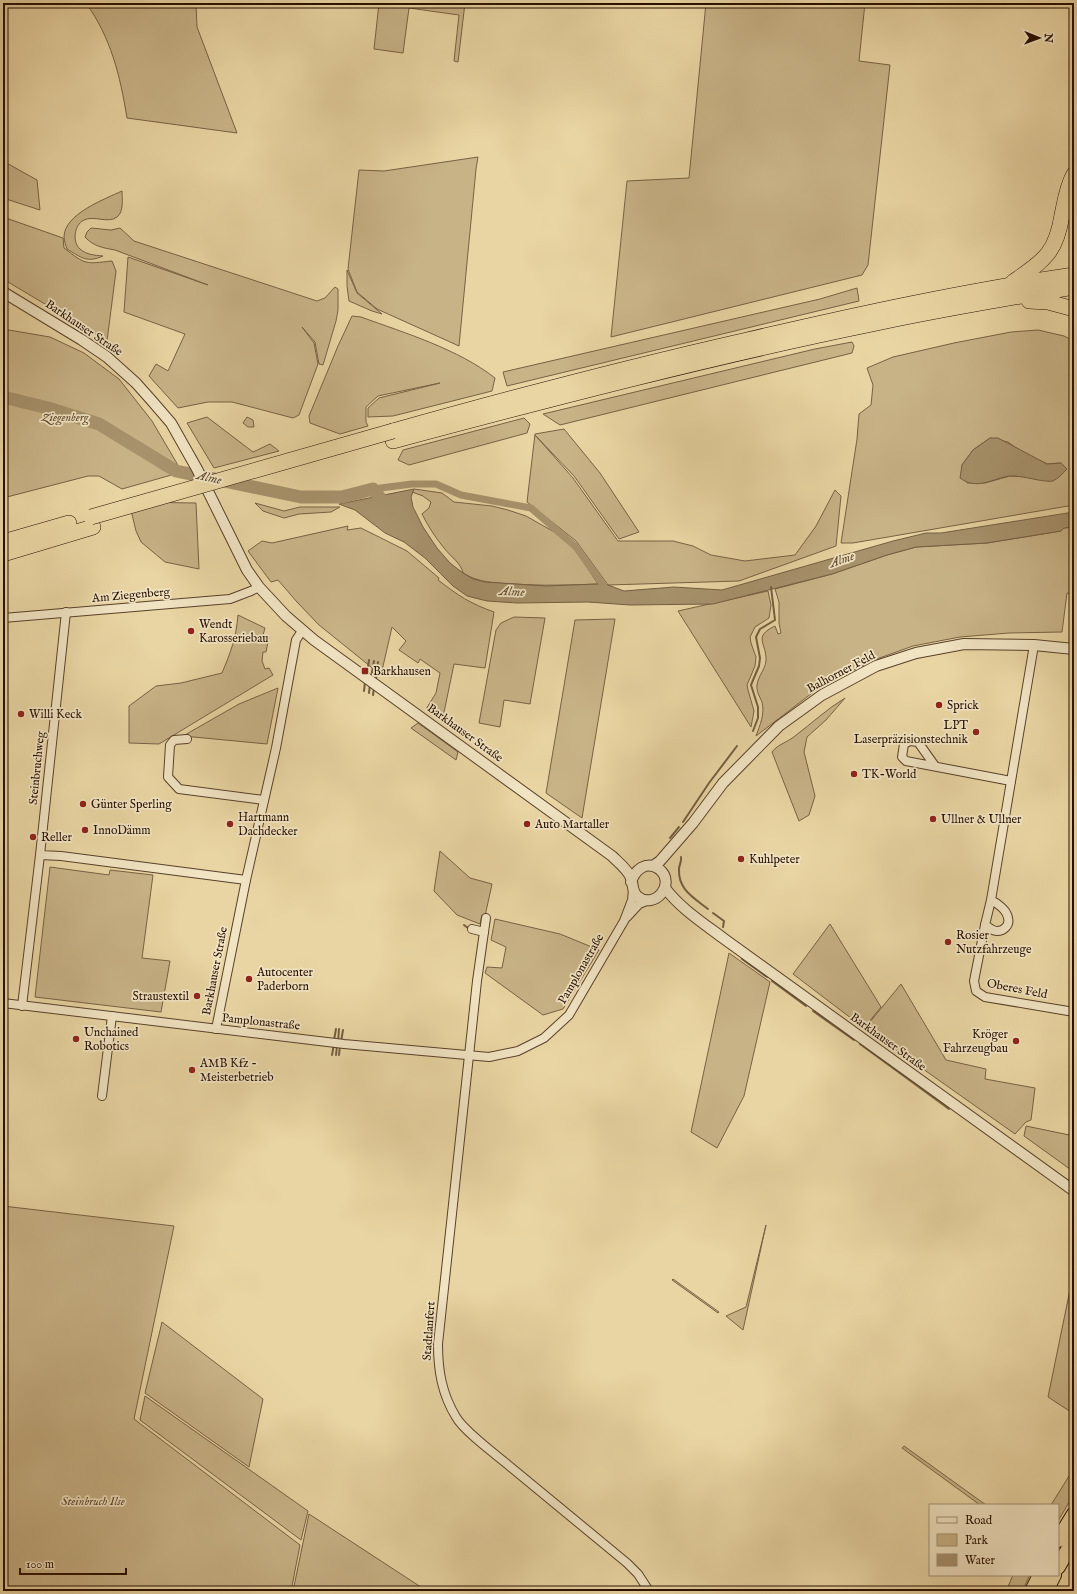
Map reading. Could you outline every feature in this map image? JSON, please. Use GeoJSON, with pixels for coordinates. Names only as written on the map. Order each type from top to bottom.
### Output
{"type":"FeatureCollection","features":[{"type":"Feature","properties":{"kind":"highway"},"geometry":{"type":"LineString","coordinates":[[1008,285],[1039,264],[1051,250],[1058,238],[1065,199],[1074,174]]}},
{"type":"Feature","properties":{"kind":"highway"},"geometry":{"type":"LineString","coordinates":[[3,542],[92,522],[393,436],[498,401],[647,363],[852,315],[1008,285],[1074,275]]}},
{"type":"Feature","properties":{"kind":"highway"},"geometry":{"type":"LineString","coordinates":[[393,436],[878,322],[1074,287]]}},
{"type":"Feature","properties":{"kind":"highway"},"geometry":{"type":"LineString","coordinates":[[998,300],[1048,302],[1074,309]]}},
{"type":"Feature","properties":{"kind":"highway"},"geometry":{"type":"LineString","coordinates":[[3,554],[92,522]]}},
{"type":"Feature","properties":{"kind":"highway"},"geometry":{"type":"LineString","coordinates":[[1059,1538],[1074,1514]]}},
{"type":"Feature","properties":{"kind":"highway"},"geometry":{"type":"LineString","coordinates":[[1059,1565],[1074,1539]]}},
{"type":"Feature","properties":{"kind":"highway"},"geometry":{"type":"LineString","coordinates":[[1032,1591],[1040,1576]]}},
{"type":"Feature","properties":{"kind":"highway"},"geometry":{"type":"LineString","coordinates":[[1046,1591],[1054,1576]]}},
{"type":"Feature","properties":{"kind":"street","name":"Barkhauser Straße"},"geometry":{"type":"LineString","coordinates":[[3,292],[107,357],[136,383],[171,423],[197,469],[247,570],[259,587],[286,616],[302,631],[612,856],[630,875],[632,886]]}},
{"type":"Feature","properties":{"kind":"street","name":"Am Ziegenberg"},"geometry":{"type":"LineString","coordinates":[[3,618],[230,598],[259,587]]}},
{"type":"Feature","properties":{"kind":"street","name":"Steinbruchweg"},"geometry":{"type":"LineString","coordinates":[[22,1006],[66,612]]}},
{"type":"Feature","properties":{"kind":"street","name":"Barkhauser Straße"},"geometry":{"type":"LineString","coordinates":[[216,1029],[246,880],[276,748],[296,640],[302,631]]}},
{"type":"Feature","properties":{"kind":"street","name":"Balhorner Feld"},"geometry":{"type":"LineString","coordinates":[[665,882],[664,869],[666,865],[693,823],[723,783],[778,726],[822,695],[876,666],[916,653],[964,644],[1034,645],[1074,649]]}},
{"type":"Feature","properties":{"kind":"street","name":"Oberes Feld"},"geometry":{"type":"LineString","coordinates":[[1034,645],[986,925],[974,981],[976,991],[985,997],[1074,1012]]}},
{"type":"Feature","properties":{"kind":"street"},"geometry":{"type":"LineString","coordinates":[[187,739],[174,740],[170,745],[168,777],[179,789],[264,800]]}},
{"type":"Feature","properties":{"kind":"street"},"geometry":{"type":"LineString","coordinates":[[935,766],[1011,781]]}},
{"type":"Feature","properties":{"kind":"street","name":"Balhorner Feld"},"geometry":{"type":"LineString","coordinates":[[648,867],[660,861],[687,828],[693,823]]}},
{"type":"Feature","properties":{"kind":"street"},"geometry":{"type":"LineString","coordinates":[[40,855],[61,856],[246,880]]}},
{"type":"Feature","properties":{"kind":"street","name":"Barkhauser Straße"},"geometry":{"type":"LineString","coordinates":[[612,856],[637,867],[648,867]]}},
{"type":"Feature","properties":{"kind":"street"},"geometry":{"type":"LineString","coordinates":[[648,867],[661,871],[665,882],[653,899],[639,904],[624,921],[632,900],[634,874],[648,867]]}},
{"type":"Feature","properties":{"kind":"street","name":"Barkhauser Straße"},"geometry":{"type":"LineString","coordinates":[[665,882],[671,896],[689,912],[766,970],[1074,1191]]}},
{"type":"Feature","properties":{"kind":"street"},"geometry":{"type":"LineString","coordinates":[[632,886],[641,899],[653,899]]}},
{"type":"Feature","properties":{"kind":"street","name":"Barkhauser Straße"},"geometry":{"type":"LineString","coordinates":[[653,899],[667,901],[689,912]]}},
{"type":"Feature","properties":{"kind":"street"},"geometry":{"type":"LineString","coordinates":[[986,925],[999,931],[1006,927],[1008,922],[1008,916],[1001,908],[990,900]]}},
{"type":"Feature","properties":{"kind":"street"},"geometry":{"type":"LineString","coordinates":[[468,1056],[486,918]]}},
{"type":"Feature","properties":{"kind":"street","name":"Pamplonastraße"},"geometry":{"type":"LineString","coordinates":[[3,1003],[216,1029],[489,1057],[518,1052],[544,1038],[569,1015],[624,921]]}},
{"type":"Feature","properties":{"kind":"street"},"geometry":{"type":"LineString","coordinates":[[472,929],[484,932]]}},
{"type":"Feature","properties":{"kind":"street"},"geometry":{"type":"LineString","coordinates":[[102,1096],[112,1016]]}},
{"type":"Feature","properties":{"kind":"street","name":"Stadtlanfert"},"geometry":{"type":"LineString","coordinates":[[468,1056],[438,1344],[439,1375],[443,1388],[456,1418],[464,1427],[627,1563],[638,1574],[649,1591]]}},
{"type":"Feature","properties":{"kind":"green space"},"geometry":{"type":"Polygon","coordinates":[[[86,3],[196,3],[197,27],[237,133],[127,118],[118,72],[108,43],[95,16],[86,3]]]}},
{"type":"Feature","properties":{"kind":"green space"},"geometry":{"type":"Polygon","coordinates":[[[379,3],[465,3],[458,62],[454,61],[459,15],[409,8],[403,53],[374,49],[379,3]]]}},
{"type":"Feature","properties":{"kind":"green space"},"geometry":{"type":"Polygon","coordinates":[[[706,3],[865,3],[859,61],[890,65],[868,265],[862,275],[611,337],[627,181],[689,178],[706,3]]]}},
{"type":"Feature","properties":{"kind":"green space"},"geometry":{"type":"Polygon","coordinates":[[[478,157],[459,346],[377,309],[357,292],[348,269],[359,170],[384,171],[478,157]]]}},
{"type":"Feature","properties":{"kind":"green space"},"geometry":{"type":"Polygon","coordinates":[[[3,161],[37,180],[40,210],[3,198],[3,161]]]}},
{"type":"Feature","properties":{"kind":"green space"},"geometry":{"type":"Polygon","coordinates":[[[122,191],[122,209],[117,217],[109,220],[92,218],[84,220],[76,230],[75,238],[77,246],[80,249],[88,254],[103,256],[89,259],[77,255],[67,249],[64,237],[66,229],[71,221],[87,208],[122,191]]]}},
{"type":"Feature","properties":{"kind":"green space"},"geometry":{"type":"Polygon","coordinates":[[[3,217],[63,238],[64,248],[77,258],[86,262],[96,263],[112,261],[116,271],[107,341],[3,279],[3,217]]]}},
{"type":"Feature","properties":{"kind":"green space"},"geometry":{"type":"Polygon","coordinates":[[[91,228],[111,230],[120,228],[134,241],[317,301],[325,298],[335,287],[338,289],[338,310],[336,321],[323,365],[319,364],[315,342],[302,327],[314,343],[318,364],[299,415],[293,418],[232,402],[208,402],[178,408],[149,376],[156,364],[168,371],[185,334],[124,312],[128,257],[208,285],[115,250],[95,245],[85,237],[91,228]]]}},
{"type":"Feature","properties":{"kind":"green space"},"geometry":{"type":"Polygon","coordinates":[[[347,270],[357,293],[382,314],[349,301],[347,270]]]}},
{"type":"Feature","properties":{"kind":"green space"},"geometry":{"type":"Polygon","coordinates":[[[857,288],[859,301],[507,386],[503,372],[820,299],[857,288]]]}},
{"type":"Feature","properties":{"kind":"green space"},"geometry":{"type":"Polygon","coordinates":[[[352,316],[361,317],[413,336],[465,358],[495,378],[492,391],[393,416],[368,417],[368,408],[379,398],[440,383],[378,396],[366,407],[366,422],[368,426],[340,434],[310,423],[309,416],[352,316]]]}},
{"type":"Feature","properties":{"kind":"green space","name":"Ziegenberg"},"geometry":{"type":"Polygon","coordinates":[[[3,329],[50,337],[84,353],[119,379],[152,421],[182,472],[122,489],[99,476],[88,476],[3,498],[3,329]]]}},
{"type":"Feature","properties":{"kind":"green space"},"geometry":{"type":"Polygon","coordinates":[[[1038,330],[1064,336],[1074,341],[1074,505],[853,543],[841,543],[857,439],[859,414],[871,405],[873,385],[867,368],[893,357],[1011,332],[1038,330]],[[990,438],[973,450],[962,465],[967,483],[985,483],[1010,476],[1028,477],[1039,480],[1061,463],[1047,464],[1022,452],[1008,442],[990,438]]]}},
{"type":"Feature","properties":{"kind":"green space"},"geometry":{"type":"Polygon","coordinates":[[[852,342],[854,346],[852,353],[560,425],[543,414],[815,349],[852,342]]]}},
{"type":"Feature","properties":{"kind":"green space"},"geometry":{"type":"Polygon","coordinates":[[[207,417],[253,452],[270,444],[279,451],[214,468],[187,423],[207,417]]]}},
{"type":"Feature","properties":{"kind":"green space"},"geometry":{"type":"Polygon","coordinates":[[[247,417],[253,420],[254,427],[248,427],[243,423],[247,417]]]}},
{"type":"Feature","properties":{"kind":"green space"},"geometry":{"type":"Polygon","coordinates":[[[524,418],[530,424],[527,433],[409,465],[398,460],[403,450],[524,418]]]}},
{"type":"Feature","properties":{"kind":"green space"},"geometry":{"type":"Polygon","coordinates":[[[564,429],[600,473],[639,532],[619,539],[574,476],[535,435],[573,478],[618,541],[673,541],[693,546],[711,555],[745,561],[795,555],[816,526],[835,490],[841,496],[836,546],[739,581],[608,585],[576,541],[527,502],[535,434],[564,429]]]}},
{"type":"Feature","properties":{"kind":"green space"},"geometry":{"type":"Polygon","coordinates":[[[414,489],[442,493],[454,502],[492,506],[526,516],[556,533],[574,548],[598,584],[524,585],[481,581],[463,573],[458,563],[444,548],[422,514],[429,508],[431,502],[423,496],[412,492],[414,489]]]}},
{"type":"Feature","properties":{"kind":"green space"},"geometry":{"type":"Polygon","coordinates":[[[129,502],[196,503],[199,569],[165,562],[141,542],[136,531],[129,502]]]}},
{"type":"Feature","properties":{"kind":"green space"},"geometry":{"type":"Polygon","coordinates":[[[255,503],[284,511],[300,507],[340,507],[331,512],[299,514],[284,518],[263,511],[255,503]]]}},
{"type":"Feature","properties":{"kind":"green space"},"geometry":{"type":"Polygon","coordinates":[[[348,526],[347,530],[361,528],[407,551],[439,578],[438,580],[464,599],[494,612],[485,668],[454,664],[442,722],[426,709],[436,693],[440,673],[420,659],[418,663],[399,650],[406,641],[392,627],[381,675],[319,625],[278,580],[271,582],[248,551],[262,541],[272,543],[348,526]]]}},
{"type":"Feature","properties":{"kind":"green space"},"geometry":{"type":"Polygon","coordinates":[[[1074,527],[1074,594],[1067,593],[1062,632],[1009,633],[960,637],[913,646],[874,660],[820,687],[756,736],[763,711],[762,702],[758,694],[757,687],[766,661],[762,637],[768,630],[775,626],[778,634],[781,633],[779,623],[779,602],[775,589],[832,574],[887,555],[916,547],[987,543],[1061,531],[1064,528],[1074,527]]]}},
{"type":"Feature","properties":{"kind":"green space"},"geometry":{"type":"Polygon","coordinates":[[[768,591],[771,605],[769,618],[755,627],[750,637],[756,657],[755,666],[747,685],[754,711],[751,727],[678,611],[768,591]]]}},
{"type":"Feature","properties":{"kind":"green space"},"geometry":{"type":"Polygon","coordinates":[[[238,615],[265,628],[263,635],[269,637],[266,652],[263,652],[262,661],[265,669],[269,668],[273,675],[159,744],[129,743],[129,706],[156,686],[181,683],[222,673],[233,645],[238,615]]]}},
{"type":"Feature","properties":{"kind":"green space"},"geometry":{"type":"Polygon","coordinates":[[[514,617],[545,618],[530,704],[504,700],[500,727],[479,723],[496,630],[501,623],[514,617]]]}},
{"type":"Feature","properties":{"kind":"green space"},"geometry":{"type":"Polygon","coordinates":[[[615,619],[582,818],[546,793],[575,620],[615,619]]]}},
{"type":"Feature","properties":{"kind":"green space"},"geometry":{"type":"Polygon","coordinates":[[[278,688],[267,744],[183,736],[239,704],[278,688]]]}},
{"type":"Feature","properties":{"kind":"green space"},"geometry":{"type":"Polygon","coordinates":[[[845,698],[826,720],[807,737],[804,752],[815,796],[809,815],[799,821],[772,752],[845,698]]]}},
{"type":"Feature","properties":{"kind":"green space"},"geometry":{"type":"Polygon","coordinates":[[[418,723],[458,752],[456,760],[411,728],[418,723]]]}},
{"type":"Feature","properties":{"kind":"green space"},"geometry":{"type":"Polygon","coordinates":[[[440,851],[470,878],[492,884],[485,916],[482,915],[480,924],[457,915],[434,891],[440,851]]]}},
{"type":"Feature","properties":{"kind":"green space"},"geometry":{"type":"Polygon","coordinates":[[[50,867],[109,875],[110,870],[153,875],[142,958],[170,961],[161,1012],[35,997],[50,867]]]}},
{"type":"Feature","properties":{"kind":"green space"},"geometry":{"type":"Polygon","coordinates":[[[495,919],[560,934],[599,950],[563,1009],[543,1015],[485,973],[487,967],[502,968],[506,947],[491,940],[495,919]]]}},
{"type":"Feature","properties":{"kind":"green space"},"geometry":{"type":"Polygon","coordinates":[[[830,924],[881,1007],[864,1028],[793,974],[830,924]]]}},
{"type":"Feature","properties":{"kind":"green space"},"geometry":{"type":"Polygon","coordinates":[[[729,953],[770,982],[744,1096],[717,1148],[691,1132],[729,953]]]}},
{"type":"Feature","properties":{"kind":"green space"},"geometry":{"type":"Polygon","coordinates":[[[901,984],[946,1060],[986,1069],[985,1079],[1035,1088],[1031,1120],[1026,1122],[1015,1134],[865,1028],[901,984]]]}},
{"type":"Feature","properties":{"kind":"green space"},"geometry":{"type":"Polygon","coordinates":[[[1026,1126],[1074,1136],[1074,1172],[1024,1136],[1026,1126]]]}},
{"type":"Feature","properties":{"kind":"green space","name":"Steinbruch Ilse"},"geometry":{"type":"Polygon","coordinates":[[[3,1206],[174,1226],[134,1419],[300,1545],[291,1591],[3,1591],[3,1206]]]}},
{"type":"Feature","properties":{"kind":"green space"},"geometry":{"type":"Polygon","coordinates":[[[766,1225],[743,1330],[726,1316],[746,1307],[766,1225]]]}},
{"type":"Feature","properties":{"kind":"green space"},"geometry":{"type":"Polygon","coordinates":[[[673,1279],[719,1312],[718,1313],[672,1280],[673,1279]]]}},
{"type":"Feature","properties":{"kind":"green space"},"geometry":{"type":"Polygon","coordinates":[[[1072,1280],[1074,1280],[1074,1414],[1048,1397],[1072,1280]]]}},
{"type":"Feature","properties":{"kind":"green space"},"geometry":{"type":"Polygon","coordinates":[[[162,1322],[263,1399],[249,1467],[145,1393],[162,1322]]]}},
{"type":"Feature","properties":{"kind":"green space"},"geometry":{"type":"Polygon","coordinates":[[[145,1396],[308,1511],[301,1540],[140,1420],[145,1396]]]}},
{"type":"Feature","properties":{"kind":"green space"},"geometry":{"type":"Polygon","coordinates":[[[904,1446],[985,1504],[979,1504],[902,1448],[904,1446]]]}},
{"type":"Feature","properties":{"kind":"green space"},"geometry":{"type":"Polygon","coordinates":[[[1074,1468],[1074,1494],[1059,1519],[1059,1504],[1052,1504],[1074,1468]]]}},
{"type":"Feature","properties":{"kind":"green space"},"geometry":{"type":"Polygon","coordinates":[[[309,1514],[427,1591],[293,1591],[309,1514]]]}},
{"type":"Feature","properties":{"kind":"green space"},"geometry":{"type":"Polygon","coordinates":[[[1013,1576],[1030,1576],[1022,1591],[1006,1591],[1013,1576]]]}},
{"type":"Feature","properties":{"kind":"water"},"geometry":{"type":"Polygon","coordinates":[[[990,438],[998,438],[1047,464],[1061,463],[1067,469],[1053,481],[1010,476],[979,484],[966,482],[960,478],[962,465],[973,450],[990,438]]]}},
{"type":"Feature","properties":{"kind":"water"},"geometry":{"type":"Polygon","coordinates":[[[414,489],[411,497],[413,507],[423,527],[437,548],[450,563],[473,579],[485,582],[546,586],[598,584],[608,585],[624,591],[674,587],[722,590],[926,533],[941,533],[1074,512],[1074,527],[1064,528],[1061,531],[987,543],[916,547],[887,555],[832,574],[713,604],[630,605],[588,602],[517,603],[487,601],[467,596],[453,586],[425,558],[404,542],[385,533],[355,510],[339,504],[414,489]]]}},
{"type":"Feature","properties":{"kind":"waterway","name":"Alme"},"geometry":{"type":"LineString","coordinates":[[3,397],[48,408],[99,424],[176,471],[301,497],[342,497],[373,489],[389,509]]}},
{"type":"Feature","properties":{"kind":"waterway"},"geometry":{"type":"LineString","coordinates":[[373,489],[412,484],[436,484],[461,495],[531,508],[576,547],[608,592]]}},
{"type":"Feature","properties":{"kind":"waterway"},"geometry":{"type":"LineString","coordinates":[[753,731],[758,718],[758,707],[751,685],[759,666],[760,658],[756,637],[760,629],[775,620],[771,587]]}},
{"type":"Feature","properties":{"kind":"waterway"},"geometry":{"type":"LineString","coordinates":[[367,674],[369,660]]}},
{"type":"Feature","properties":{"kind":"waterway"},"geometry":{"type":"LineString","coordinates":[[371,678],[374,661]]}},
{"type":"Feature","properties":{"kind":"waterway"},"geometry":{"type":"LineString","coordinates":[[376,680],[378,662]]}},
{"type":"Feature","properties":{"kind":"waterway"},"geometry":{"type":"LineString","coordinates":[[364,691],[365,682]]}},
{"type":"Feature","properties":{"kind":"waterway"},"geometry":{"type":"LineString","coordinates":[[369,693],[370,684]]}},
{"type":"Feature","properties":{"kind":"waterway"},"geometry":{"type":"LineString","coordinates":[[373,695],[374,688]]}},
{"type":"Feature","properties":{"kind":"waterway"},"geometry":{"type":"LineString","coordinates":[[683,822],[709,783],[737,746]]}},
{"type":"Feature","properties":{"kind":"waterway"},"geometry":{"type":"LineString","coordinates":[[670,838],[679,827]]}},
{"type":"Feature","properties":{"kind":"waterway"},"geometry":{"type":"LineString","coordinates":[[681,857],[679,869],[681,883],[692,897],[708,909]]}},
{"type":"Feature","properties":{"kind":"waterway"},"geometry":{"type":"LineString","coordinates":[[713,913],[724,921],[723,927]]}},
{"type":"Feature","properties":{"kind":"waterway"},"geometry":{"type":"LineString","coordinates":[[464,925],[468,928]]}},
{"type":"Feature","properties":{"kind":"waterway"},"geometry":{"type":"LineString","coordinates":[[742,959],[767,977]]}},
{"type":"Feature","properties":{"kind":"waterway"},"geometry":{"type":"LineString","coordinates":[[772,981],[806,1006]]}},
{"type":"Feature","properties":{"kind":"waterway"},"geometry":{"type":"LineString","coordinates":[[813,1011],[854,1040]]}},
{"type":"Feature","properties":{"kind":"waterway"},"geometry":{"type":"LineString","coordinates":[[334,1040],[336,1029]]}},
{"type":"Feature","properties":{"kind":"waterway"},"geometry":{"type":"LineString","coordinates":[[338,1042],[339,1029]]}},
{"type":"Feature","properties":{"kind":"waterway"},"geometry":{"type":"LineString","coordinates":[[341,1042],[343,1030]]}},
{"type":"Feature","properties":{"kind":"waterway"},"geometry":{"type":"LineString","coordinates":[[332,1055],[334,1044]]}},
{"type":"Feature","properties":{"kind":"waterway"},"geometry":{"type":"LineString","coordinates":[[860,1044],[949,1109]]}},
{"type":"Feature","properties":{"kind":"waterway"},"geometry":{"type":"LineString","coordinates":[[336,1055],[337,1046]]}},
{"type":"Feature","properties":{"kind":"waterway"},"geometry":{"type":"LineString","coordinates":[[339,1055],[340,1046]]}},
{"type":"Feature","properties":{"kind":"place","name":"Wendt Karosseriebau"},"geometry":{"type":"Point","coordinates":[191,631]}},
{"type":"Feature","properties":{"kind":"place","name":"Barkhausen"},"geometry":{"type":"Point","coordinates":[365,671]}},
{"type":"Feature","properties":{"kind":"place","name":"Sprick"},"geometry":{"type":"Point","coordinates":[939,705]}},
{"type":"Feature","properties":{"kind":"place","name":"Willi Keck"},"geometry":{"type":"Point","coordinates":[21,714]}},
{"type":"Feature","properties":{"kind":"place","name":"LPT Laserpräzisionstechnik"},"geometry":{"type":"Point","coordinates":[976,732]}},
{"type":"Feature","properties":{"kind":"place","name":"TK-World"},"geometry":{"type":"Point","coordinates":[854,774]}},
{"type":"Feature","properties":{"kind":"place","name":"Günter Sperling"},"geometry":{"type":"Point","coordinates":[83,804]}},
{"type":"Feature","properties":{"kind":"place","name":"Ullner & Ullner"},"geometry":{"type":"Point","coordinates":[933,819]}},
{"type":"Feature","properties":{"kind":"place","name":"Hartmann Dachdecker"},"geometry":{"type":"Point","coordinates":[230,824]}},
{"type":"Feature","properties":{"kind":"place","name":"Auto Martaller"},"geometry":{"type":"Point","coordinates":[527,824]}},
{"type":"Feature","properties":{"kind":"place","name":"InnoDämm"},"geometry":{"type":"Point","coordinates":[85,830]}},
{"type":"Feature","properties":{"kind":"place","name":"Reller"},"geometry":{"type":"Point","coordinates":[33,837]}},
{"type":"Feature","properties":{"kind":"place","name":"Kuhlpeter"},"geometry":{"type":"Point","coordinates":[741,859]}},
{"type":"Feature","properties":{"kind":"place","name":"Rosier Nutzfahrzeuge"},"geometry":{"type":"Point","coordinates":[948,942]}},
{"type":"Feature","properties":{"kind":"place","name":"Autocenter Paderborn"},"geometry":{"type":"Point","coordinates":[249,979]}},
{"type":"Feature","properties":{"kind":"place","name":"Straustextil"},"geometry":{"type":"Point","coordinates":[197,996]}},
{"type":"Feature","properties":{"kind":"place","name":"Unchained Robotics"},"geometry":{"type":"Point","coordinates":[76,1039]}},
{"type":"Feature","properties":{"kind":"place","name":"Kröger Fahrzeugbau"},"geometry":{"type":"Point","coordinates":[1016,1041]}},
{"type":"Feature","properties":{"kind":"place","name":"AMB Kfz - Meisterbetrieb"},"geometry":{"type":"Point","coordinates":[192,1070]}}]}
